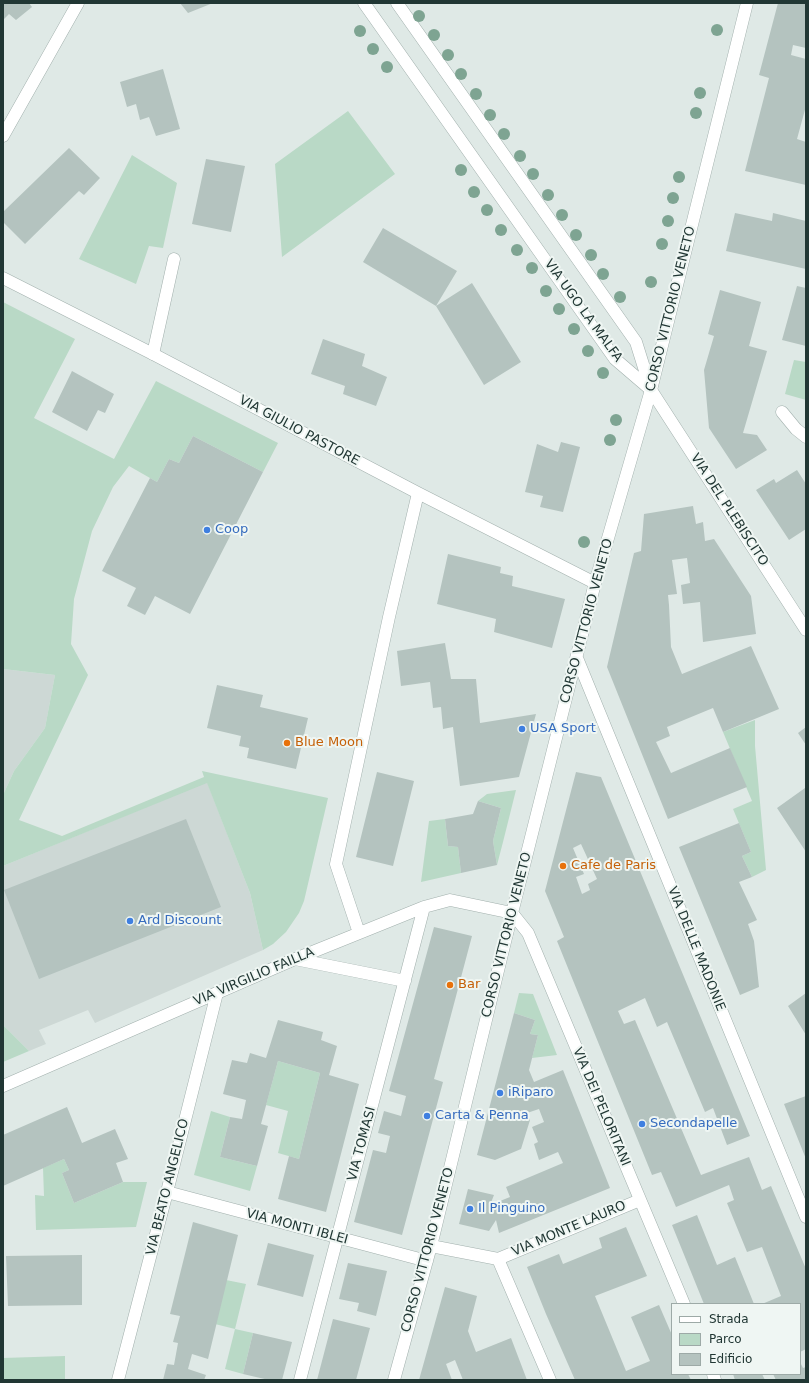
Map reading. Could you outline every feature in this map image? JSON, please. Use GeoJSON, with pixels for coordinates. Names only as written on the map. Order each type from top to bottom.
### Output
{"type":"FeatureCollection","features":[{"type":"Feature","properties":{"kind":"street"},"geometry":{"type":"LineString","coordinates":[[3,136],[78,3]]}},
{"type":"Feature","properties":{"kind":"street","name":"VIA UGO LA MALFA"},"geometry":{"type":"LineString","coordinates":[[364,3],[615,359],[651,390]]}},
{"type":"Feature","properties":{"kind":"street","name":"VIA UGO LA MALFA"},"geometry":{"type":"LineString","coordinates":[[397,3],[636,342],[651,390]]}},
{"type":"Feature","properties":{"kind":"street","name":"CORSO VITTORIO VENETO"},"geometry":{"type":"LineString","coordinates":[[394,1380],[431,1246],[512,913],[596,583],[651,390],[747,3]]}},
{"type":"Feature","properties":{"kind":"street"},"geometry":{"type":"LineString","coordinates":[[153,354],[174,259]]}},
{"type":"Feature","properties":{"kind":"street","name":"VIA GIULIO PASTORE"},"geometry":{"type":"LineString","coordinates":[[3,278],[153,354],[418,493],[596,583]]}},
{"type":"Feature","properties":{"kind":"street","name":"VIA DEL PLEBISCITO"},"geometry":{"type":"LineString","coordinates":[[651,390],[806,630]]}},
{"type":"Feature","properties":{"kind":"street"},"geometry":{"type":"LineString","coordinates":[[782,412],[796,429],[806,437]]}},
{"type":"Feature","properties":{"kind":"street"},"geometry":{"type":"LineString","coordinates":[[358,933],[336,864],[387,624],[418,493]]}},
{"type":"Feature","properties":{"kind":"street","name":"VIA DELLE MADONIE"},"geometry":{"type":"LineString","coordinates":[[577,658],[806,1217]]}},
{"type":"Feature","properties":{"kind":"street","name":"VIA VIRGILIO FAILLA"},"geometry":{"type":"LineString","coordinates":[[3,1086],[295,959],[424,907],[450,900],[512,913]]}},
{"type":"Feature","properties":{"kind":"street","name":"VIA TOMASI"},"geometry":{"type":"LineString","coordinates":[[300,1380],[424,907]]}},
{"type":"Feature","properties":{"kind":"street","name":"VIA DEI PELORITANI"},"geometry":{"type":"LineString","coordinates":[[512,913],[528,933],[684,1303]]}},
{"type":"Feature","properties":{"kind":"street"},"geometry":{"type":"LineString","coordinates":[[295,959],[405,981]]}},
{"type":"Feature","properties":{"kind":"street","name":"VIA BEATO ANGELICO"},"geometry":{"type":"LineString","coordinates":[[118,1380],[168,1192],[217,993]]}},
{"type":"Feature","properties":{"kind":"street","name":"VIA MONTI IBLEI"},"geometry":{"type":"LineString","coordinates":[[168,1192],[427,1261]]}},
{"type":"Feature","properties":{"kind":"street","name":"VIA MONTE LAURO"},"geometry":{"type":"LineString","coordinates":[[498,1259],[640,1200]]}},
{"type":"Feature","properties":{"kind":"street"},"geometry":{"type":"LineString","coordinates":[[431,1246],[498,1259],[550,1380]]}},
{"type":"Feature","properties":{"kind":"shaded area"},"geometry":{"type":"Polygon","coordinates":[[[3,669],[55,675],[45,728],[14,771],[3,795],[3,669]]]}},
{"type":"Feature","properties":{"kind":"shaded area","name":"Ard Discount"},"geometry":{"type":"Polygon","coordinates":[[[207,782],[250,893],[263,950],[95,1023],[88,1010],[39,1030],[46,1044],[29,1051],[3,1025],[3,866],[207,782]]]}},
{"type":"Feature","properties":{"kind":"green space"},"geometry":{"type":"Polygon","coordinates":[[[348,111],[395,174],[282,257],[275,164],[348,111]]]}},
{"type":"Feature","properties":{"kind":"green space"},"geometry":{"type":"Polygon","coordinates":[[[132,155],[177,183],[163,248],[149,246],[136,284],[79,259],[132,155]]]}},
{"type":"Feature","properties":{"kind":"green space"},"geometry":{"type":"Polygon","coordinates":[[[3,302],[75,339],[34,418],[114,459],[156,381],[278,443],[263,472],[193,436],[179,463],[169,459],[157,482],[129,466],[113,487],[92,531],[74,599],[71,644],[88,675],[19,820],[62,836],[204,777],[202,771],[328,798],[304,901],[299,913],[286,932],[273,944],[263,950],[250,893],[207,783],[3,866],[3,795],[14,771],[45,728],[55,675],[3,669],[3,302]]]}},
{"type":"Feature","properties":{"kind":"green space"},"geometry":{"type":"Polygon","coordinates":[[[794,360],[806,362],[806,400],[785,394],[794,360]]]}},
{"type":"Feature","properties":{"kind":"green space"},"geometry":{"type":"Polygon","coordinates":[[[755,720],[755,746],[766,870],[752,877],[742,856],[751,852],[733,809],[752,801],[723,732],[755,720]]]}},
{"type":"Feature","properties":{"kind":"green space"},"geometry":{"type":"Polygon","coordinates":[[[516,790],[497,865],[493,841],[501,808],[478,801],[487,794],[516,790]]]}},
{"type":"Feature","properties":{"kind":"green space"},"geometry":{"type":"Polygon","coordinates":[[[445,819],[448,846],[458,847],[461,873],[421,882],[429,821],[445,819]]]}},
{"type":"Feature","properties":{"kind":"green space"},"geometry":{"type":"Polygon","coordinates":[[[519,993],[533,994],[557,1055],[532,1058],[538,1035],[530,1034],[535,1020],[514,1013],[519,993]]]}},
{"type":"Feature","properties":{"kind":"green space"},"geometry":{"type":"Polygon","coordinates":[[[3,1025],[29,1051],[3,1062],[3,1025]]]}},
{"type":"Feature","properties":{"kind":"green space"},"geometry":{"type":"Polygon","coordinates":[[[278,1061],[320,1073],[299,1159],[278,1153],[288,1111],[266,1105],[278,1061]]]}},
{"type":"Feature","properties":{"kind":"green space"},"geometry":{"type":"Polygon","coordinates":[[[211,1111],[230,1117],[220,1157],[257,1166],[250,1191],[194,1175],[211,1111]]]}},
{"type":"Feature","properties":{"kind":"green space"},"geometry":{"type":"Polygon","coordinates":[[[64,1159],[69,1170],[62,1173],[74,1203],[123,1182],[147,1182],[136,1227],[36,1230],[35,1195],[44,1196],[43,1168],[64,1159]]]}},
{"type":"Feature","properties":{"kind":"green space"},"geometry":{"type":"Polygon","coordinates":[[[226,1280],[246,1284],[235,1329],[215,1324],[226,1280]]]}},
{"type":"Feature","properties":{"kind":"green space"},"geometry":{"type":"Polygon","coordinates":[[[235,1329],[253,1333],[243,1374],[225,1369],[235,1329]]]}},
{"type":"Feature","properties":{"kind":"green space"},"geometry":{"type":"Polygon","coordinates":[[[65,1356],[65,1380],[3,1380],[3,1358],[65,1356]]]}},
{"type":"Feature","properties":{"kind":"building"},"geometry":{"type":"Polygon","coordinates":[[[3,3],[29,3],[32,7],[16,20],[9,14],[3,20],[3,3]]]}},
{"type":"Feature","properties":{"kind":"building"},"geometry":{"type":"Polygon","coordinates":[[[180,3],[213,3],[188,13],[180,3]]]}},
{"type":"Feature","properties":{"kind":"building"},"geometry":{"type":"Polygon","coordinates":[[[778,3],[806,3],[806,48],[793,45],[791,55],[806,59],[806,106],[797,139],[806,142],[806,185],[745,171],[769,78],[759,75],[778,3]]]}},
{"type":"Feature","properties":{"kind":"building"},"geometry":{"type":"Polygon","coordinates":[[[163,69],[180,129],[156,136],[149,117],[140,120],[136,104],[127,107],[120,82],[163,69]]]}},
{"type":"Feature","properties":{"kind":"building"},"geometry":{"type":"Polygon","coordinates":[[[69,148],[100,178],[84,195],[79,191],[25,244],[3,222],[3,212],[69,148]]]}},
{"type":"Feature","properties":{"kind":"building"},"geometry":{"type":"Polygon","coordinates":[[[206,159],[245,166],[231,232],[192,224],[206,159]]]}},
{"type":"Feature","properties":{"kind":"building"},"geometry":{"type":"Polygon","coordinates":[[[735,213],[772,221],[773,213],[806,221],[806,269],[726,251],[735,213]]]}},
{"type":"Feature","properties":{"kind":"building"},"geometry":{"type":"Polygon","coordinates":[[[383,228],[457,271],[436,306],[363,262],[383,228]]]}},
{"type":"Feature","properties":{"kind":"building"},"geometry":{"type":"Polygon","coordinates":[[[472,283],[521,362],[484,385],[436,306],[472,283]]]}},
{"type":"Feature","properties":{"kind":"building"},"geometry":{"type":"Polygon","coordinates":[[[797,286],[806,288],[806,346],[782,340],[797,286]]]}},
{"type":"Feature","properties":{"kind":"building"},"geometry":{"type":"Polygon","coordinates":[[[720,290],[761,302],[749,346],[767,351],[743,433],[757,435],[767,450],[736,469],[709,428],[704,370],[714,336],[708,334],[720,290]]]}},
{"type":"Feature","properties":{"kind":"building"},"geometry":{"type":"Polygon","coordinates":[[[323,339],[365,354],[362,366],[387,377],[376,406],[343,394],[345,386],[311,374],[323,339]]]}},
{"type":"Feature","properties":{"kind":"building"},"geometry":{"type":"Polygon","coordinates":[[[72,371],[114,394],[105,413],[98,410],[87,431],[52,412],[72,371]]]}},
{"type":"Feature","properties":{"kind":"building"},"geometry":{"type":"Polygon","coordinates":[[[193,436],[263,472],[190,614],[155,596],[145,615],[127,606],[136,588],[102,571],[150,478],[157,482],[169,459],[179,463],[193,436]]]}},
{"type":"Feature","properties":{"kind":"building"},"geometry":{"type":"Polygon","coordinates":[[[561,442],[580,447],[563,512],[540,507],[543,496],[525,492],[537,444],[558,452],[561,442]]]}},
{"type":"Feature","properties":{"kind":"building"},"geometry":{"type":"Polygon","coordinates":[[[797,470],[806,484],[806,529],[789,540],[756,490],[774,479],[776,483],[797,470]]]}},
{"type":"Feature","properties":{"kind":"building"},"geometry":{"type":"Polygon","coordinates":[[[693,506],[696,524],[703,522],[705,541],[714,539],[751,596],[756,634],[703,642],[700,602],[683,604],[681,585],[690,583],[687,558],[672,560],[677,594],[668,595],[671,647],[682,674],[751,646],[779,709],[723,732],[713,708],[667,727],[670,736],[656,742],[671,773],[730,748],[747,787],[668,819],[607,667],[634,553],[641,551],[644,514],[693,506]]]}},
{"type":"Feature","properties":{"kind":"building"},"geometry":{"type":"Polygon","coordinates":[[[448,554],[501,567],[500,573],[513,576],[512,586],[565,599],[552,648],[494,632],[496,619],[437,604],[448,554]]]}},
{"type":"Feature","properties":{"kind":"building"},"geometry":{"type":"Polygon","coordinates":[[[445,643],[451,679],[476,679],[480,723],[536,714],[519,777],[460,786],[453,727],[443,729],[441,707],[433,708],[430,682],[401,686],[397,651],[445,643]]]}},
{"type":"Feature","properties":{"kind":"building"},"geometry":{"type":"Polygon","coordinates":[[[217,685],[263,695],[260,707],[308,718],[296,769],[247,758],[249,748],[239,746],[241,736],[207,728],[217,685]]]}},
{"type":"Feature","properties":{"kind":"building"},"geometry":{"type":"Polygon","coordinates":[[[806,727],[806,745],[798,733],[806,727]]]}},
{"type":"Feature","properties":{"kind":"building"},"geometry":{"type":"Polygon","coordinates":[[[377,772],[414,781],[393,866],[356,857],[377,772]]]}},
{"type":"Feature","properties":{"kind":"building"},"geometry":{"type":"Polygon","coordinates":[[[576,772],[601,777],[750,1136],[727,1145],[713,1108],[705,1112],[667,1022],[657,1027],[645,998],[618,1011],[624,1024],[635,1020],[701,1175],[749,1157],[762,1190],[771,1186],[806,1269],[806,1349],[801,1352],[801,1303],[764,1303],[781,1296],[762,1247],[747,1252],[727,1203],[734,1200],[729,1185],[676,1207],[661,1172],[652,1175],[557,941],[564,937],[545,891],[576,772]],[[581,844],[573,848],[584,874],[576,877],[582,894],[590,890],[588,884],[597,879],[581,844]]]}},
{"type":"Feature","properties":{"kind":"building"},"geometry":{"type":"Polygon","coordinates":[[[805,788],[806,789],[806,852],[777,808],[805,788]]]}},
{"type":"Feature","properties":{"kind":"building"},"geometry":{"type":"Polygon","coordinates":[[[478,801],[501,808],[493,841],[497,865],[461,873],[458,847],[448,846],[445,819],[473,814],[478,801]]]}},
{"type":"Feature","properties":{"kind":"building"},"geometry":{"type":"Polygon","coordinates":[[[186,819],[221,907],[39,979],[4,890],[186,819]]]}},
{"type":"Feature","properties":{"kind":"building"},"geometry":{"type":"Polygon","coordinates":[[[739,823],[751,852],[742,856],[752,877],[739,882],[757,920],[748,924],[754,941],[759,987],[740,995],[679,847],[739,823]]]}},
{"type":"Feature","properties":{"kind":"building"},"geometry":{"type":"Polygon","coordinates":[[[434,927],[472,936],[434,1079],[443,1082],[402,1235],[354,1222],[373,1150],[386,1153],[390,1136],[378,1133],[384,1111],[401,1116],[406,1096],[389,1091],[434,927]]]}},
{"type":"Feature","properties":{"kind":"building"},"geometry":{"type":"Polygon","coordinates":[[[806,993],[806,1035],[788,1006],[806,993]]]}},
{"type":"Feature","properties":{"kind":"building"},"geometry":{"type":"Polygon","coordinates":[[[514,1013],[535,1020],[530,1034],[538,1035],[529,1070],[534,1082],[563,1070],[610,1188],[499,1233],[496,1220],[489,1231],[459,1224],[468,1189],[494,1195],[490,1205],[510,1197],[506,1187],[563,1163],[558,1152],[539,1160],[534,1144],[538,1142],[532,1127],[544,1122],[539,1109],[527,1113],[530,1120],[521,1149],[495,1160],[477,1155],[514,1013]]]}},
{"type":"Feature","properties":{"kind":"building"},"geometry":{"type":"Polygon","coordinates":[[[278,1020],[323,1032],[321,1040],[337,1046],[329,1075],[359,1084],[326,1212],[278,1199],[289,1156],[299,1159],[320,1073],[278,1061],[261,1124],[268,1126],[257,1166],[220,1157],[230,1117],[242,1119],[246,1100],[223,1094],[232,1060],[247,1063],[250,1053],[266,1058],[278,1020]]]}},
{"type":"Feature","properties":{"kind":"building"},"geometry":{"type":"Polygon","coordinates":[[[806,1096],[806,1159],[784,1104],[806,1096]]]}},
{"type":"Feature","properties":{"kind":"building"},"geometry":{"type":"Polygon","coordinates":[[[67,1107],[82,1143],[115,1129],[128,1159],[116,1163],[123,1182],[74,1203],[62,1173],[69,1170],[64,1159],[3,1186],[3,1135],[67,1107]]]}},
{"type":"Feature","properties":{"kind":"building"},"geometry":{"type":"Polygon","coordinates":[[[697,1215],[717,1265],[735,1257],[754,1303],[704,1303],[672,1225],[697,1215]]]}},
{"type":"Feature","properties":{"kind":"building"},"geometry":{"type":"Polygon","coordinates":[[[193,1222],[238,1235],[208,1359],[192,1354],[188,1369],[206,1375],[204,1380],[163,1380],[167,1364],[174,1365],[178,1343],[173,1342],[180,1316],[170,1314],[193,1222]]]}},
{"type":"Feature","properties":{"kind":"building"},"geometry":{"type":"Polygon","coordinates":[[[626,1227],[647,1276],[595,1296],[626,1371],[650,1361],[631,1317],[659,1305],[671,1333],[671,1375],[688,1375],[691,1380],[575,1380],[527,1267],[559,1254],[563,1264],[602,1248],[599,1238],[626,1227]]]}},
{"type":"Feature","properties":{"kind":"building"},"geometry":{"type":"Polygon","coordinates":[[[268,1243],[314,1255],[303,1297],[257,1285],[268,1243]]]}},
{"type":"Feature","properties":{"kind":"building"},"geometry":{"type":"Polygon","coordinates":[[[82,1255],[82,1305],[8,1306],[6,1256],[82,1255]]]}},
{"type":"Feature","properties":{"kind":"building"},"geometry":{"type":"Polygon","coordinates":[[[348,1263],[387,1271],[376,1316],[357,1311],[359,1303],[339,1299],[348,1263]]]}},
{"type":"Feature","properties":{"kind":"building"},"geometry":{"type":"Polygon","coordinates":[[[445,1287],[477,1296],[468,1331],[476,1352],[511,1338],[527,1380],[463,1380],[455,1360],[446,1364],[452,1380],[419,1380],[445,1287]]]}},
{"type":"Feature","properties":{"kind":"building"},"geometry":{"type":"Polygon","coordinates":[[[333,1319],[370,1328],[356,1380],[317,1380],[333,1319]]]}},
{"type":"Feature","properties":{"kind":"building"},"geometry":{"type":"Polygon","coordinates":[[[253,1333],[292,1342],[282,1380],[269,1380],[243,1374],[253,1333]]]}},
{"type":"Feature","properties":{"kind":"building"},"geometry":{"type":"Polygon","coordinates":[[[801,1364],[803,1368],[806,1367],[806,1380],[776,1380],[774,1375],[801,1375],[801,1364]]]}},
{"type":"Feature","properties":{"kind":"building"},"geometry":{"type":"Polygon","coordinates":[[[733,1375],[762,1375],[765,1380],[735,1380],[733,1375]]]}},
{"type":"Feature","properties":{"kind":"place","name":"Coop"},"geometry":{"type":"Point","coordinates":[207,530]}},
{"type":"Feature","properties":{"kind":"place","name":"USA Sport"},"geometry":{"type":"Point","coordinates":[522,729]}},
{"type":"Feature","properties":{"kind":"place","name":"Blue Moon"},"geometry":{"type":"Point","coordinates":[287,743]}},
{"type":"Feature","properties":{"kind":"place","name":"Cafe de Paris"},"geometry":{"type":"Point","coordinates":[563,866]}},
{"type":"Feature","properties":{"kind":"place","name":"Ard Discount"},"geometry":{"type":"Point","coordinates":[130,921]}},
{"type":"Feature","properties":{"kind":"place","name":"Bar"},"geometry":{"type":"Point","coordinates":[450,985]}},
{"type":"Feature","properties":{"kind":"place","name":"iRiparo"},"geometry":{"type":"Point","coordinates":[500,1093]}},
{"type":"Feature","properties":{"kind":"place","name":"Carta & Penna"},"geometry":{"type":"Point","coordinates":[427,1116]}},
{"type":"Feature","properties":{"kind":"place","name":"Secondapelle"},"geometry":{"type":"Point","coordinates":[642,1124]}},
{"type":"Feature","properties":{"kind":"place","name":"Il Pinguino"},"geometry":{"type":"Point","coordinates":[470,1209]}}]}
